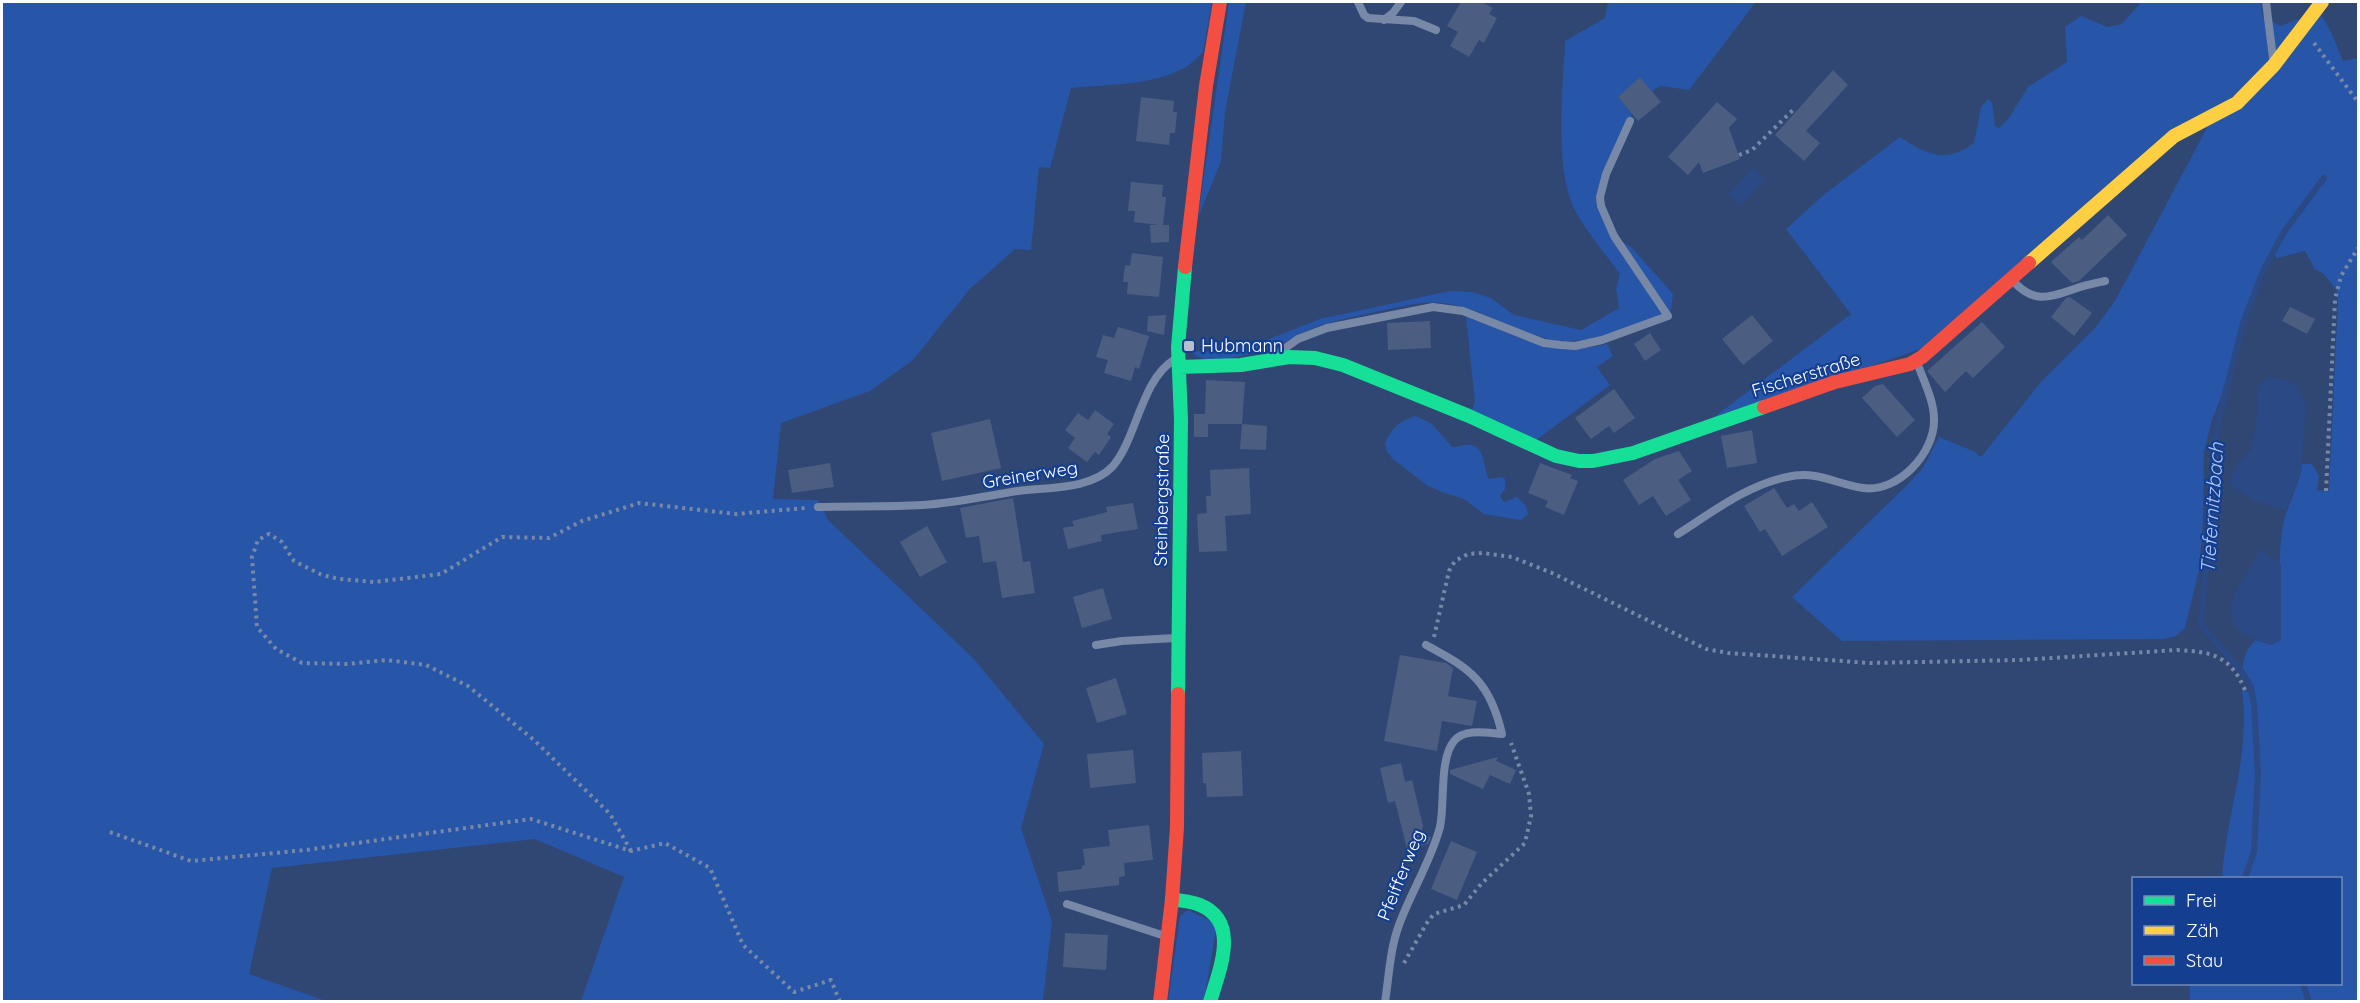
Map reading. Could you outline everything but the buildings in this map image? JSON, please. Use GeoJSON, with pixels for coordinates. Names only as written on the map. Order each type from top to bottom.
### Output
{"type":"FeatureCollection","features":[{"type":"Feature","properties":{"kind":"street","name":"Steinbergstraße"},"geometry":{"type":"LineString","coordinates":[[1160,1002],[1172,899],[1177,827],[1180,307],[1206,86],[1220,2]]}},
{"type":"Feature","properties":{"kind":"street","name":"Fischerstraße"},"geometry":{"type":"LineString","coordinates":[[1179,363],[1241,365],[1302,356],[1329,361],[1469,416],[1556,456],[1586,461],[1606,460],[1633,453],[1694,429],[1835,382],[1916,361],[1933,349],[2174,136],[2237,103],[2274,65],[2322,2]]}},
{"type":"Feature","properties":{"kind":"street"},"geometry":{"type":"LineString","coordinates":[[1172,899],[1206,907],[1215,913],[1224,925],[1225,942],[1210,1002]]}},
{"type":"Feature","properties":{"kind":"lane"},"geometry":{"type":"LineString","coordinates":[[1358,2],[1364,15],[1374,20],[1414,21],[1436,30]]}},
{"type":"Feature","properties":{"kind":"lane"},"geometry":{"type":"LineString","coordinates":[[1382,20],[1388,18],[1401,2]]}},
{"type":"Feature","properties":{"kind":"lane"},"geometry":{"type":"LineString","coordinates":[[2266,2],[2274,65]]}},
{"type":"Feature","properties":{"kind":"lane","name":"Fischerstraße"},"geometry":{"type":"LineString","coordinates":[[1268,360],[1298,339],[1312,333],[1418,308],[1449,308],[1463,311],[1544,343],[1575,346],[1602,340],[1668,316],[1614,236],[1599,197],[1606,174],[1630,122]]}},
{"type":"Feature","properties":{"kind":"lane"},"geometry":{"type":"LineString","coordinates":[[2011,279],[2025,294],[2038,297],[2056,297],[2105,281]]}},
{"type":"Feature","properties":{"kind":"lane"},"geometry":{"type":"LineString","coordinates":[[1678,534],[1748,491],[1787,477],[1807,474],[1823,476],[1863,488],[1877,488],[1903,476],[1924,452],[1932,436],[1934,419],[1932,404],[1916,361]]}},
{"type":"Feature","properties":{"kind":"lane","name":"Greinerweg"},"geometry":{"type":"LineString","coordinates":[[818,507],[923,505],[1093,480],[1105,473],[1119,458],[1164,368],[1179,363]]}},
{"type":"Feature","properties":{"kind":"lane"},"geometry":{"type":"LineString","coordinates":[[1096,645],[1130,640],[1179,638]]}},
{"type":"Feature","properties":{"kind":"lane"},"geometry":{"type":"LineString","coordinates":[[1429,647],[1461,666],[1482,685],[1493,702],[1502,734]]}},
{"type":"Feature","properties":{"kind":"lane","name":"Pfeifferweg"},"geometry":{"type":"LineString","coordinates":[[1385,1002],[1398,927],[1439,828],[1451,746],[1461,736],[1469,734],[1502,734]]}},
{"type":"Feature","properties":{"kind":"lane"},"geometry":{"type":"LineString","coordinates":[[1066,904],[1168,936]]}},
{"type":"Feature","properties":{"kind":"path"},"geometry":{"type":"LineString","coordinates":[[2301,29],[2358,102]]}},
{"type":"Feature","properties":{"kind":"path"},"geometry":{"type":"LineString","coordinates":[[1739,155],[1752,150],[1795,108]]}},
{"type":"Feature","properties":{"kind":"path"},"geometry":{"type":"LineString","coordinates":[[2326,490],[2335,298],[2341,276],[2358,248]]}},
{"type":"Feature","properties":{"kind":"path"},"geometry":{"type":"LineString","coordinates":[[631,851],[610,814],[534,740],[468,686],[426,665],[387,660],[348,664],[302,663],[276,649],[257,627],[252,557],[258,540],[269,534],[282,542],[294,561],[322,575],[374,582],[441,574],[502,537],[549,538],[582,521],[639,503],[736,514],[818,507]]}},
{"type":"Feature","properties":{"kind":"path"},"geometry":{"type":"LineString","coordinates":[[1429,647],[1449,571],[1455,561],[1468,554],[1484,553],[1512,557],[1552,573],[1706,649],[1728,653],[1870,663],[2020,660],[2177,650],[2218,656],[2239,676],[2245,690]]}},
{"type":"Feature","properties":{"kind":"path"},"geometry":{"type":"LineString","coordinates":[[1387,987],[1434,914],[1464,905],[1481,884],[1525,843],[1531,816],[1529,794],[1510,742],[1502,734]]}},
{"type":"Feature","properties":{"kind":"path"},"geometry":{"type":"LineString","coordinates":[[110,832],[191,861],[306,850],[531,819],[631,851],[665,843],[710,868],[743,945],[794,992],[831,980],[840,1002]]}},
{"type":"Feature","properties":{"kind":"shaded area"},"geometry":{"type":"Polygon","coordinates":[[[2,2],[1212,2],[1203,52],[1186,67],[1145,81],[1071,88],[1050,168],[1039,167],[1031,250],[1015,249],[969,290],[913,360],[870,391],[781,423],[773,499],[818,500],[828,520],[973,658],[1044,744],[1021,828],[1052,921],[1043,1001],[581,1001],[624,877],[535,839],[272,868],[249,974],[326,1001],[2,1002],[2,2]]]}},
{"type":"Feature","properties":{"kind":"shaded area"},"geometry":{"type":"Polygon","coordinates":[[[1229,2],[1246,2],[1225,112],[1221,161],[1198,218],[1229,2]]]}},
{"type":"Feature","properties":{"kind":"shaded area"},"geometry":{"type":"Polygon","coordinates":[[[1608,2],[1756,2],[1689,90],[1661,86],[1652,91],[1640,78],[1618,97],[1632,114],[1600,197],[1614,236],[1632,248],[1673,294],[1671,310],[1609,334],[1575,341],[1559,341],[1528,333],[1465,308],[1432,302],[1325,324],[1272,348],[1221,360],[1209,360],[1189,351],[1222,353],[1239,351],[1320,319],[1450,291],[1472,292],[1491,298],[1514,315],[1581,330],[1619,308],[1616,289],[1620,274],[1582,222],[1570,197],[1562,154],[1561,130],[1565,41],[1605,18],[1608,2]]]}},
{"type":"Feature","properties":{"kind":"shaded area"},"geometry":{"type":"Polygon","coordinates":[[[2141,2],[2260,2],[2263,18],[2281,26],[2295,20],[2321,15],[2343,61],[2358,58],[2358,1001],[2190,1001],[2190,985],[2342,985],[2342,877],[2222,877],[2241,762],[2244,715],[2242,691],[2245,690],[2253,697],[2243,670],[2244,660],[2247,651],[2256,640],[2271,645],[2281,640],[2279,571],[2282,531],[2302,464],[2312,464],[2319,476],[2317,491],[2329,490],[2338,299],[2337,291],[2324,274],[2315,269],[2305,251],[2277,258],[2273,254],[2263,271],[2243,323],[2204,452],[2203,523],[2199,570],[2185,628],[2176,636],[2164,639],[1842,641],[1792,597],[1923,468],[1939,437],[1973,451],[1981,457],[2041,382],[2095,328],[2115,301],[2209,124],[2234,95],[1930,346],[1710,420],[1851,314],[1786,229],[1826,193],[1900,137],[1937,155],[1964,150],[1974,143],[1981,107],[1988,99],[1992,102],[1995,126],[1999,128],[2009,118],[2028,87],[2067,62],[2065,27],[2081,16],[2108,27],[2122,24],[2141,2]]]}},
{"type":"Feature","properties":{"kind":"shaded area"},"geometry":{"type":"Polygon","coordinates":[[[1753,168],[1765,179],[1741,205],[1729,194],[1753,168]]]}},
{"type":"Feature","properties":{"kind":"shaded area"},"geometry":{"type":"Polygon","coordinates":[[[1466,317],[1550,347],[1586,348],[1607,344],[1613,356],[1597,367],[1610,385],[1535,441],[1471,412],[1475,402],[1466,317]]]}},
{"type":"Feature","properties":{"kind":"shaded area"},"geometry":{"type":"Polygon","coordinates":[[[2269,377],[2279,378],[2296,385],[2306,405],[2301,473],[2286,510],[2254,501],[2229,484],[2236,466],[2252,448],[2258,412],[2257,387],[2269,377]]]}},
{"type":"Feature","properties":{"kind":"shaded area"},"geometry":{"type":"Polygon","coordinates":[[[1416,416],[1432,424],[1452,447],[1469,445],[1476,447],[1482,454],[1489,479],[1501,477],[1505,479],[1505,489],[1500,496],[1504,502],[1517,497],[1526,506],[1528,514],[1521,520],[1484,514],[1464,499],[1428,486],[1393,459],[1387,452],[1385,443],[1401,422],[1416,416]]]}},
{"type":"Feature","properties":{"kind":"shaded area"},"geometry":{"type":"Polygon","coordinates":[[[2260,549],[2281,564],[2281,640],[2271,645],[2249,637],[2237,628],[2232,618],[2231,607],[2235,595],[2260,549]]]}},
{"type":"Feature","properties":{"kind":"shaded area"},"geometry":{"type":"Polygon","coordinates":[[[1188,910],[1217,924],[1204,1001],[1168,1002],[1180,916],[1188,910]]]}},
{"type":"Feature","properties":{"kind":"waterway","name":"Tiefernitzbach"},"geometry":{"type":"LineString","coordinates":[[2245,877],[2254,852],[2258,773],[2251,687],[2242,672],[2201,625],[2205,575],[2213,544],[2212,469],[2218,422],[2243,323],[2263,271],[2284,232],[2324,178]]}},
{"type":"Feature","properties":{"kind":"waterway","name":"Tiefernitzbach"},"geometry":{"type":"LineString","coordinates":[[2303,985],[2309,1002]]}},
{"type":"Feature","properties":{"kind":"traffic: fast"},"geometry":{"type":"LineString","coordinates":[[1178,694],[1181,420],[1178,347],[1185,267]]}},
{"type":"Feature","properties":{"kind":"traffic: fast"},"geometry":{"type":"LineString","coordinates":[[1179,367],[1241,365],[1289,357],[1315,358],[1343,365],[1469,416],[1556,456],[1579,461],[1593,461],[1633,453],[1764,407]]}},
{"type":"Feature","properties":{"kind":"traffic: fast"},"geometry":{"type":"LineString","coordinates":[[1172,899],[1200,905],[1213,913],[1220,923],[1224,935],[1224,948],[1210,1002]]}},
{"type":"Feature","properties":{"kind":"traffic: slow"},"geometry":{"type":"LineString","coordinates":[[2029,263],[2174,136],[2237,103],[2274,65],[2322,2]]}},
{"type":"Feature","properties":{"kind":"traffic: jam"},"geometry":{"type":"LineString","coordinates":[[1185,267],[1206,86],[1220,2]]}},
{"type":"Feature","properties":{"kind":"traffic: jam"},"geometry":{"type":"LineString","coordinates":[[1764,407],[1835,382],[1910,364],[1922,357],[2029,263]]}},
{"type":"Feature","properties":{"kind":"traffic: jam"},"geometry":{"type":"LineString","coordinates":[[1160,1002],[1172,899],[1177,827],[1178,694]]}},
{"type":"Feature","properties":{"kind":"place","name":"Hubmann"},"geometry":{"type":"Point","coordinates":[1189,346]}}]}
